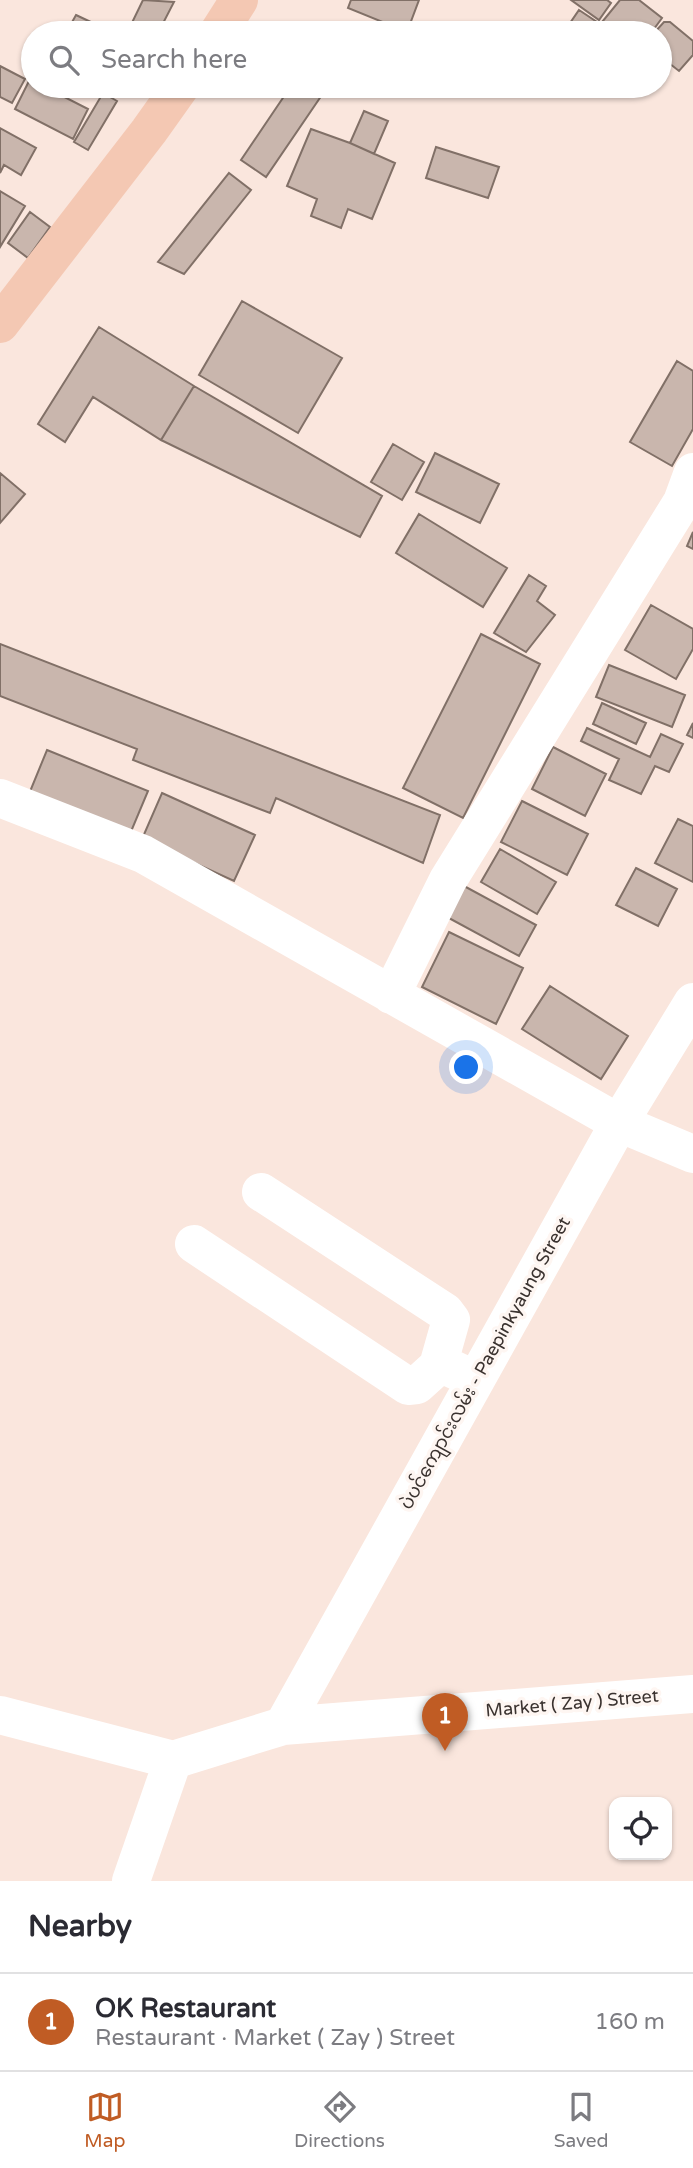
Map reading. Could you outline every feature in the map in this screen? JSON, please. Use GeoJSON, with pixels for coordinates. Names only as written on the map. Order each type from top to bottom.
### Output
{"type":"FeatureCollection","features":[{"type":"Feature","properties":{"kind":"highway"},"geometry":{"type":"LineString","coordinates":[[226,21],[239,0]]}},
{"type":"Feature","properties":{"kind":"highway"},"geometry":{"type":"LineString","coordinates":[[0,324],[172,98]]}},
{"type":"Feature","properties":{"kind":"street"},"geometry":{"type":"LineString","coordinates":[[391,995],[449,880],[682,502],[693,472]]}},
{"type":"Feature","properties":{"kind":"street"},"geometry":{"type":"LineString","coordinates":[[0,798],[143,854],[619,1123],[693,1154]]}},
{"type":"Feature","properties":{"kind":"street","name":"ပဲပင်ကျောင်းလမ်း - Paepinkyaung Street"},"geometry":{"type":"LineString","coordinates":[[283,1726],[619,1123],[693,1002]]}},
{"type":"Feature","properties":{"kind":"street"},"geometry":{"type":"LineString","coordinates":[[194,1244],[408,1386],[417,1385],[438,1366],[450,1329],[451,1320],[445,1312],[261,1192]]}},
{"type":"Feature","properties":{"kind":"street"},"geometry":{"type":"LineString","coordinates":[[438,1366],[446,1366],[476,1380]]}},
{"type":"Feature","properties":{"kind":"street","name":"Market ( Zay ) Street"},"geometry":{"type":"LineString","coordinates":[[173,1760],[283,1726],[693,1694]]}},
{"type":"Feature","properties":{"kind":"street"},"geometry":{"type":"LineString","coordinates":[[0,1715],[173,1760],[131,1881]]}},
{"type":"Feature","properties":{"kind":"building"},"geometry":{"type":"Polygon","coordinates":[[[143,0],[174,2],[164,21],[133,21],[143,0]]]}},
{"type":"Feature","properties":{"kind":"building"},"geometry":{"type":"Polygon","coordinates":[[[351,0],[419,0],[411,21],[380,21],[348,8],[351,0]]]}},
{"type":"Feature","properties":{"kind":"building"},"geometry":{"type":"Polygon","coordinates":[[[571,0],[607,0],[611,3],[599,20],[571,0]]]}},
{"type":"Feature","properties":{"kind":"building"},"geometry":{"type":"Polygon","coordinates":[[[620,0],[639,0],[662,18],[660,21],[603,21],[620,0]]]}},
{"type":"Feature","properties":{"kind":"building"},"geometry":{"type":"Polygon","coordinates":[[[579,10],[596,21],[571,21],[579,10]]]}},
{"type":"Feature","properties":{"kind":"building"},"geometry":{"type":"Polygon","coordinates":[[[76,15],[89,21],[73,21],[76,15]]]}},
{"type":"Feature","properties":{"kind":"building"},"geometry":{"type":"Polygon","coordinates":[[[672,24],[693,41],[693,55],[679,71],[672,65],[672,24]]]}},
{"type":"Feature","properties":{"kind":"building"},"geometry":{"type":"Polygon","coordinates":[[[0,66],[21,77],[21,86],[12,103],[0,97],[0,66]]]}},
{"type":"Feature","properties":{"kind":"building"},"geometry":{"type":"Polygon","coordinates":[[[21,97],[66,98],[88,109],[73,139],[15,109],[21,97]]]}},
{"type":"Feature","properties":{"kind":"building"},"geometry":{"type":"Polygon","coordinates":[[[100,98],[117,101],[88,150],[74,142],[100,98]]]}},
{"type":"Feature","properties":{"kind":"building"},"geometry":{"type":"Polygon","coordinates":[[[283,98],[320,98],[266,177],[241,160],[283,98]]]}},
{"type":"Feature","properties":{"kind":"building"},"geometry":{"type":"Polygon","coordinates":[[[364,111],[388,121],[374,154],[350,143],[364,111]]]}},
{"type":"Feature","properties":{"kind":"building"},"geometry":{"type":"Polygon","coordinates":[[[0,128],[36,148],[21,175],[4,165],[0,173],[0,128]]]}},
{"type":"Feature","properties":{"kind":"building"},"geometry":{"type":"Polygon","coordinates":[[[311,129],[395,163],[372,219],[348,209],[341,228],[311,216],[317,199],[287,186],[311,129]]]}},
{"type":"Feature","properties":{"kind":"building"},"geometry":{"type":"Polygon","coordinates":[[[436,147],[499,167],[488,198],[426,178],[436,147]]]}},
{"type":"Feature","properties":{"kind":"building"},"geometry":{"type":"Polygon","coordinates":[[[229,173],[251,190],[184,274],[158,262],[229,173]]]}},
{"type":"Feature","properties":{"kind":"building"},"geometry":{"type":"Polygon","coordinates":[[[0,191],[25,206],[0,247],[0,191]]]}},
{"type":"Feature","properties":{"kind":"building"},"geometry":{"type":"Polygon","coordinates":[[[30,212],[50,227],[28,258],[8,243],[30,212]]]}},
{"type":"Feature","properties":{"kind":"building"},"geometry":{"type":"Polygon","coordinates":[[[242,301],[342,358],[298,433],[199,375],[242,301]]]}},
{"type":"Feature","properties":{"kind":"building"},"geometry":{"type":"Polygon","coordinates":[[[99,327],[194,386],[161,440],[93,397],[65,442],[38,424],[99,327]]]}},
{"type":"Feature","properties":{"kind":"building"},"geometry":{"type":"Polygon","coordinates":[[[677,361],[693,371],[693,429],[672,466],[630,442],[677,361]]]}},
{"type":"Feature","properties":{"kind":"building"},"geometry":{"type":"Polygon","coordinates":[[[194,386],[382,496],[360,537],[161,440],[194,386]]]}},
{"type":"Feature","properties":{"kind":"building"},"geometry":{"type":"Polygon","coordinates":[[[393,444],[424,462],[402,500],[371,482],[393,444]]]}},
{"type":"Feature","properties":{"kind":"building"},"geometry":{"type":"Polygon","coordinates":[[[435,453],[499,484],[480,523],[416,492],[435,453]]]}},
{"type":"Feature","properties":{"kind":"building"},"geometry":{"type":"Polygon","coordinates":[[[0,473],[25,494],[0,523],[0,473]]]}},
{"type":"Feature","properties":{"kind":"building"},"geometry":{"type":"Polygon","coordinates":[[[419,514],[507,568],[483,607],[396,553],[419,514]]]}},
{"type":"Feature","properties":{"kind":"building"},"geometry":{"type":"Polygon","coordinates":[[[693,532],[693,549],[687,546],[693,532]]]}},
{"type":"Feature","properties":{"kind":"building"},"geometry":{"type":"Polygon","coordinates":[[[529,575],[546,586],[537,601],[555,615],[526,652],[494,633],[529,575]]]}},
{"type":"Feature","properties":{"kind":"building"},"geometry":{"type":"Polygon","coordinates":[[[651,605],[693,629],[693,649],[676,679],[625,650],[651,605]]]}},
{"type":"Feature","properties":{"kind":"building"},"geometry":{"type":"Polygon","coordinates":[[[481,634],[540,664],[463,818],[403,788],[481,634]]]}},
{"type":"Feature","properties":{"kind":"building"},"geometry":{"type":"Polygon","coordinates":[[[0,644],[440,815],[423,863],[276,798],[270,813],[133,760],[137,749],[0,696],[0,644]]]}},
{"type":"Feature","properties":{"kind":"building"},"geometry":{"type":"Polygon","coordinates":[[[609,665],[685,695],[672,727],[596,697],[609,665]]]}},
{"type":"Feature","properties":{"kind":"building"},"geometry":{"type":"Polygon","coordinates":[[[602,703],[646,723],[636,744],[593,724],[602,703]]]}},
{"type":"Feature","properties":{"kind":"building"},"geometry":{"type":"Polygon","coordinates":[[[693,723],[693,738],[687,735],[693,723]]]}},
{"type":"Feature","properties":{"kind":"building"},"geometry":{"type":"Polygon","coordinates":[[[587,728],[650,757],[661,734],[683,744],[669,772],[655,766],[641,794],[609,780],[619,759],[581,741],[587,728]]]}},
{"type":"Feature","properties":{"kind":"building"},"geometry":{"type":"Polygon","coordinates":[[[553,747],[606,774],[585,816],[532,789],[553,747]]]}},
{"type":"Feature","properties":{"kind":"building"},"geometry":{"type":"Polygon","coordinates":[[[47,750],[148,791],[130,834],[29,794],[47,750]]]}},
{"type":"Feature","properties":{"kind":"building"},"geometry":{"type":"Polygon","coordinates":[[[162,793],[255,835],[234,881],[142,839],[162,793]]]}},
{"type":"Feature","properties":{"kind":"building"},"geometry":{"type":"Polygon","coordinates":[[[522,801],[588,834],[567,875],[501,842],[522,801]]]}},
{"type":"Feature","properties":{"kind":"building"},"geometry":{"type":"Polygon","coordinates":[[[678,819],[693,826],[693,882],[655,863],[678,819]]]}},
{"type":"Feature","properties":{"kind":"building"},"geometry":{"type":"Polygon","coordinates":[[[500,849],[556,882],[537,914],[481,882],[500,849]]]}},
{"type":"Feature","properties":{"kind":"building"},"geometry":{"type":"Polygon","coordinates":[[[636,868],[677,889],[658,926],[616,905],[636,868]]]}},
{"type":"Feature","properties":{"kind":"building"},"geometry":{"type":"Polygon","coordinates":[[[464,886],[536,925],[519,956],[447,917],[464,886]]]}},
{"type":"Feature","properties":{"kind":"building"},"geometry":{"type":"Polygon","coordinates":[[[449,932],[523,968],[496,1024],[422,987],[449,932]]]}},
{"type":"Feature","properties":{"kind":"building"},"geometry":{"type":"Polygon","coordinates":[[[550,986],[628,1036],[601,1079],[522,1029],[550,986]]]}},
{"type":"Feature","properties":{"kind":"place","name":"OK Restaurant"},"geometry":{"type":"Point","coordinates":[445,1751]}}]}
